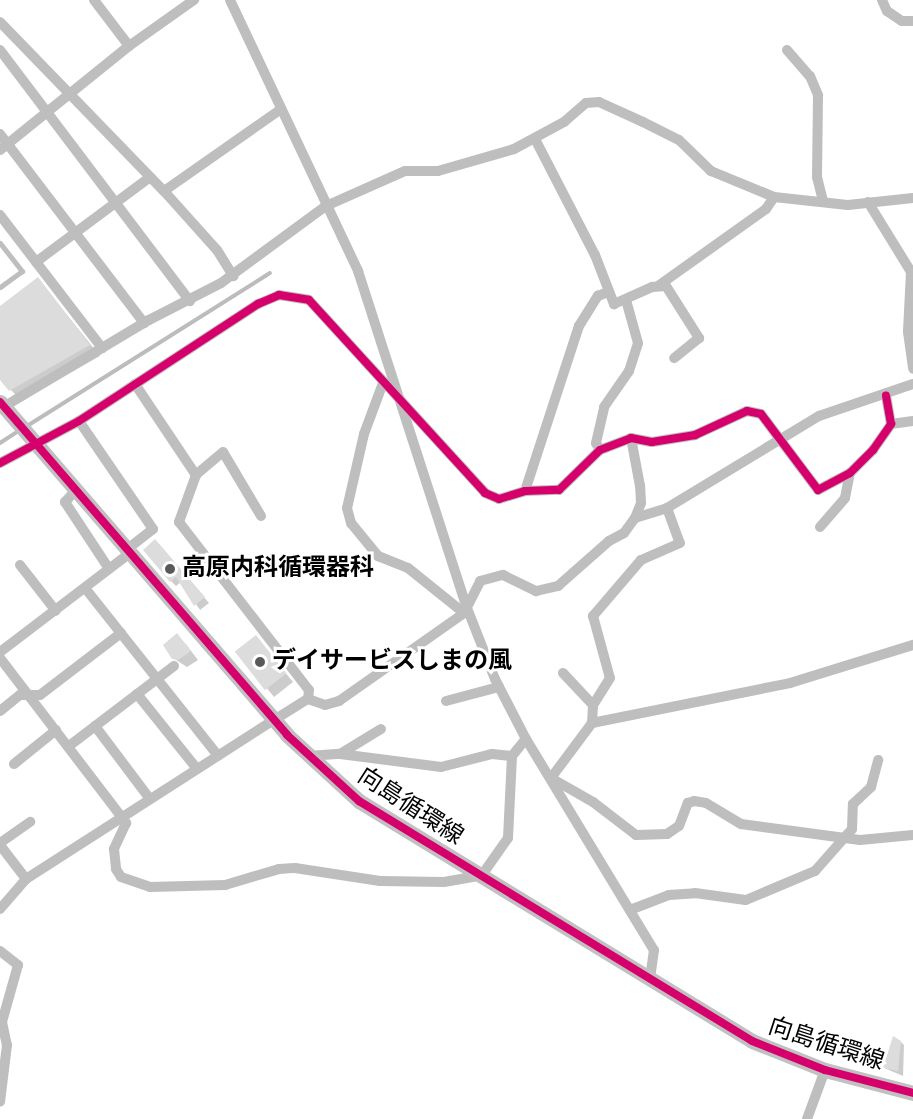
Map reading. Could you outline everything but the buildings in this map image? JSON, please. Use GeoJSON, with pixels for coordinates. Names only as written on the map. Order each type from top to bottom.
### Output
{"type":"FeatureCollection","features":[{"type":"Feature","properties":{"kind":"main road","name":"向島循環線"},"geometry":{"type":"LineString","coordinates":[[3,407],[274,720],[308,756],[359,801],[752,1041],[825,1070],[913,1093]]}},
{"type":"Feature","properties":{"kind":"street"},"geometry":{"type":"LineString","coordinates":[[94,0],[129,46]]}},
{"type":"Feature","properties":{"kind":"street"},"geometry":{"type":"LineString","coordinates":[[4,147],[72,96],[129,46],[194,0]]}},
{"type":"Feature","properties":{"kind":"street"},"geometry":{"type":"LineString","coordinates":[[230,0],[358,271],[465,610],[499,687],[526,740],[654,950],[650,978]]}},
{"type":"Feature","properties":{"kind":"street"},"geometry":{"type":"LineString","coordinates":[[882,0],[887,11],[902,21],[913,21]]}},
{"type":"Feature","properties":{"kind":"street"},"geometry":{"type":"LineString","coordinates":[[0,22],[164,191],[217,250],[233,276]]}},
{"type":"Feature","properties":{"kind":"street"},"geometry":{"type":"LineString","coordinates":[[0,50],[190,301]]}},
{"type":"Feature","properties":{"kind":"street"},"geometry":{"type":"LineString","coordinates":[[787,50],[810,76],[818,94],[817,177],[823,201]]}},
{"type":"Feature","properties":{"kind":"street"},"geometry":{"type":"LineString","coordinates":[[3,407],[144,323],[190,301],[233,276],[326,206],[405,171],[438,171],[514,149],[536,139],[586,104],[599,102],[679,140],[711,171],[774,197],[848,205],[913,198]]}},
{"type":"Feature","properties":{"kind":"street"},"geometry":{"type":"LineString","coordinates":[[164,191],[281,109]]}},
{"type":"Feature","properties":{"kind":"street"},"geometry":{"type":"LineString","coordinates":[[0,134],[4,147],[75,232],[144,323]]}},
{"type":"Feature","properties":{"kind":"street"},"geometry":{"type":"LineString","coordinates":[[536,139],[595,255],[614,304],[658,286],[666,286],[699,338],[674,357]]}},
{"type":"Feature","properties":{"kind":"street"},"geometry":{"type":"LineString","coordinates":[[36,262],[150,177]]}},
{"type":"Feature","properties":{"kind":"street"},"geometry":{"type":"LineString","coordinates":[[658,286],[661,280],[766,209],[774,197]]}},
{"type":"Feature","properties":{"kind":"street"},"geometry":{"type":"LineString","coordinates":[[868,202],[911,272],[913,369]]}},
{"type":"Feature","properties":{"kind":"street"},"geometry":{"type":"LineString","coordinates":[[0,215],[102,348]]}},
{"type":"Feature","properties":{"kind":"street"},"geometry":{"type":"LineString","coordinates":[[525,491],[579,326],[598,296],[608,292]]}},
{"type":"Feature","properties":{"kind":"street"},"geometry":{"type":"LineString","coordinates":[[0,463],[33,442],[79,421],[269,298],[292,295],[309,300],[322,312],[401,404],[485,493],[499,499],[525,491],[560,490],[600,450],[631,438],[652,442],[695,435],[747,411],[761,414],[818,490],[850,473],[891,424],[913,421]]}},
{"type":"Feature","properties":{"kind":"street"},"geometry":{"type":"LineString","coordinates":[[600,450],[596,443],[604,407],[629,371],[638,343],[626,300]]}},
{"type":"Feature","properties":{"kind":"street"},"geometry":{"type":"LineString","coordinates":[[383,383],[364,434],[347,508],[351,523],[378,555],[408,568],[465,610]]}},
{"type":"Feature","properties":{"kind":"street"},"geometry":{"type":"LineString","coordinates":[[135,384],[196,475]]}},
{"type":"Feature","properties":{"kind":"street"},"geometry":{"type":"LineString","coordinates":[[635,518],[667,508],[782,441],[819,416],[913,384]]}},
{"type":"Feature","properties":{"kind":"street"},"geometry":{"type":"LineString","coordinates":[[886,395],[891,424]]}},
{"type":"Feature","properties":{"kind":"street"},"geometry":{"type":"LineString","coordinates":[[0,652],[109,569],[153,529],[79,421]]}},
{"type":"Feature","properties":{"kind":"street"},"geometry":{"type":"LineString","coordinates":[[308,699],[325,705],[339,701],[465,610],[473,590],[492,576],[503,575],[537,591],[558,586],[609,541],[624,533],[635,518],[641,503],[631,438]]}},
{"type":"Feature","properties":{"kind":"street"},"geometry":{"type":"LineString","coordinates":[[261,516],[223,452],[196,475],[179,522],[309,690],[308,699]]}},
{"type":"Feature","properties":{"kind":"street"},"geometry":{"type":"LineString","coordinates":[[820,527],[845,498],[850,473]]}},
{"type":"Feature","properties":{"kind":"street"},"geometry":{"type":"LineString","coordinates":[[75,491],[64,502],[109,569]]}},
{"type":"Feature","properties":{"kind":"street"},"geometry":{"type":"LineString","coordinates":[[551,778],[592,723],[593,705],[610,678],[593,616],[641,560],[680,543],[667,508]]}},
{"type":"Feature","properties":{"kind":"street"},"geometry":{"type":"LineString","coordinates":[[20,565],[56,611]]}},
{"type":"Feature","properties":{"kind":"street"},"geometry":{"type":"LineString","coordinates":[[85,588],[218,756]]}},
{"type":"Feature","properties":{"kind":"street"},"geometry":{"type":"LineString","coordinates":[[0,711],[20,695],[40,695],[120,633]]}},
{"type":"Feature","properties":{"kind":"street"},"geometry":{"type":"LineString","coordinates":[[592,723],[790,683],[913,645]]}},
{"type":"Feature","properties":{"kind":"street"},"geometry":{"type":"LineString","coordinates":[[0,658],[126,823],[114,849],[116,868],[121,877],[150,887],[225,885],[279,869],[295,868],[380,881],[444,882],[482,875],[508,838],[512,756],[526,740]]}},
{"type":"Feature","properties":{"kind":"street"},"geometry":{"type":"LineString","coordinates":[[69,746],[174,666]]}},
{"type":"Feature","properties":{"kind":"street"},"geometry":{"type":"LineString","coordinates":[[563,673],[593,705]]}},
{"type":"Feature","properties":{"kind":"street"},"geometry":{"type":"LineString","coordinates":[[446,701],[499,687]]}},
{"type":"Feature","properties":{"kind":"street"},"geometry":{"type":"LineString","coordinates":[[137,694],[197,769]]}},
{"type":"Feature","properties":{"kind":"street"},"geometry":{"type":"LineString","coordinates":[[0,909],[26,879],[308,699]]}},
{"type":"Feature","properties":{"kind":"street"},"geometry":{"type":"LineString","coordinates":[[95,726],[150,800]]}},
{"type":"Feature","properties":{"kind":"street"},"geometry":{"type":"LineString","coordinates":[[340,754],[381,729]]}},
{"type":"Feature","properties":{"kind":"street"},"geometry":{"type":"LineString","coordinates":[[14,764],[56,730]]}},
{"type":"Feature","properties":{"kind":"street"},"geometry":{"type":"LineString","coordinates":[[308,756],[340,754],[441,767],[492,754],[512,756]]}},
{"type":"Feature","properties":{"kind":"street"},"geometry":{"type":"LineString","coordinates":[[630,910],[669,895],[695,893],[746,900],[761,896],[815,871],[852,829],[853,804],[871,787],[878,760]]}},
{"type":"Feature","properties":{"kind":"street"},"geometry":{"type":"LineString","coordinates":[[551,778],[593,802],[636,835],[668,834],[679,826],[688,803],[694,801],[706,803],[741,824],[845,839],[913,835]]}},
{"type":"Feature","properties":{"kind":"street"},"geometry":{"type":"LineString","coordinates":[[26,879],[0,844],[30,822]]}},
{"type":"Feature","properties":{"kind":"street"},"geometry":{"type":"LineString","coordinates":[[0,951],[18,965],[2,1022],[7,1045],[0,1102]]}},
{"type":"Feature","properties":{"kind":"street"},"geometry":{"type":"LineString","coordinates":[[807,1119],[825,1070]]}},
{"type":"Feature","properties":{"kind":"lane"},"geometry":{"type":"LineString","coordinates":[[0,243],[22,270],[0,287]]}},
{"type":"Feature","properties":{"kind":"waterway"},"geometry":{"type":"LineString","coordinates":[[27,426],[270,273]]}},
{"type":"Feature","properties":{"kind":"waterway"},"geometry":{"type":"LineString","coordinates":[[0,443],[20,430]]}},
{"type":"Feature","properties":{"kind":"cycle path"},"geometry":{"type":"LineString","coordinates":[[0,463],[79,421],[258,304],[279,295],[309,300],[485,493],[499,499],[525,491],[559,490],[600,450],[631,438],[652,442],[695,435],[747,411],[761,414],[818,490],[850,473],[873,450],[891,424],[886,395]]}},
{"type":"Feature","properties":{"kind":"cycle path"},"geometry":{"type":"LineString","coordinates":[[0,402],[287,735],[359,801],[752,1041],[825,1070],[913,1093]]}},
{"type":"Feature","properties":{"kind":"place","name":"高原内科循環器科"},"geometry":{"type":"Point","coordinates":[170,569]}},
{"type":"Feature","properties":{"kind":"place","name":"デイサービスしまの風"},"geometry":{"type":"Point","coordinates":[260,662]}}]}
